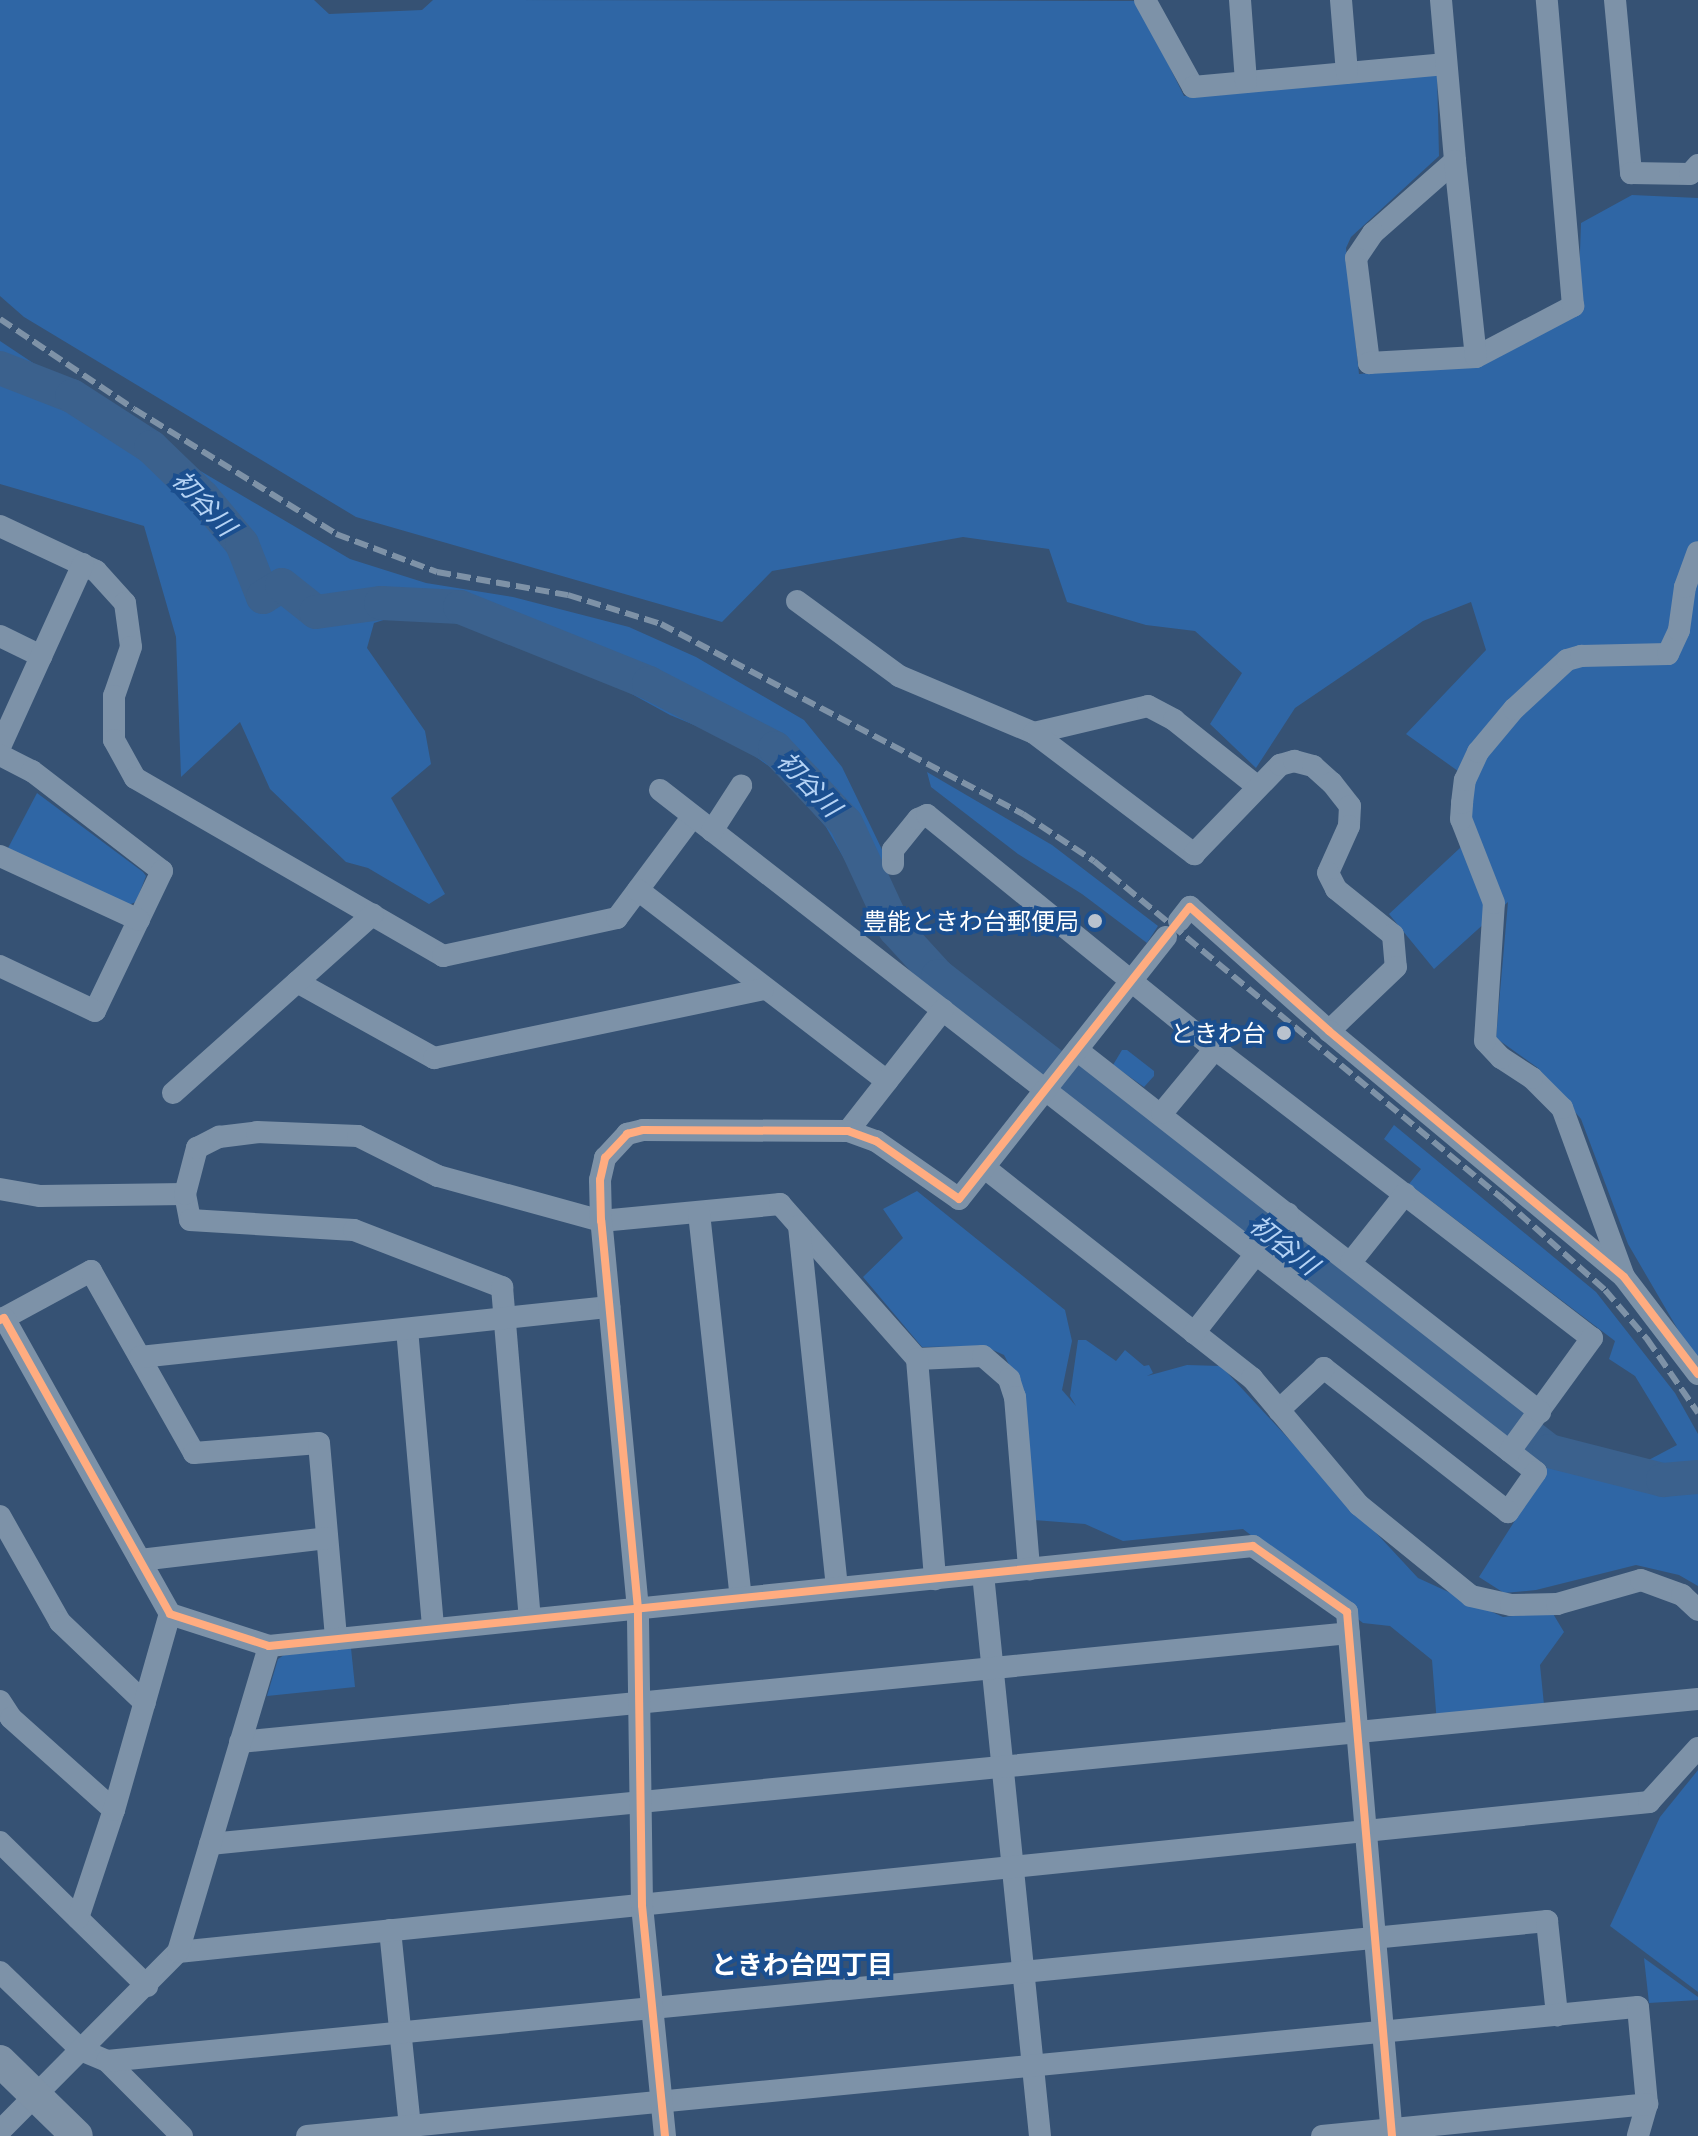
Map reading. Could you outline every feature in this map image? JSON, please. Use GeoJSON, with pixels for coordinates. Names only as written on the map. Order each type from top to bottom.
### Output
{"type":"FeatureCollection","features":[{"type":"Feature","properties":{"kind":"highway"},"geometry":{"type":"LineString","coordinates":[[0,2061],[77,2136]]}},
{"type":"Feature","properties":{"kind":"street"},"geometry":{"type":"LineString","coordinates":[[1145,0],[1193,87],[1446,64]]}},
{"type":"Feature","properties":{"kind":"street"},"geometry":{"type":"LineString","coordinates":[[1240,0],[1246,82]]}},
{"type":"Feature","properties":{"kind":"street"},"geometry":{"type":"LineString","coordinates":[[1341,0],[1347,73]]}},
{"type":"Feature","properties":{"kind":"street"},"geometry":{"type":"LineString","coordinates":[[1441,0],[1476,357]]}},
{"type":"Feature","properties":{"kind":"street"},"geometry":{"type":"LineString","coordinates":[[1455,161],[1373,233],[1356,258],[1369,363],[1476,357],[1573,306],[1547,0]]}},
{"type":"Feature","properties":{"kind":"street"},"geometry":{"type":"LineString","coordinates":[[1615,0],[1631,173],[1690,174],[1698,165]]}},
{"type":"Feature","properties":{"kind":"street"},"geometry":{"type":"LineString","coordinates":[[0,526],[96,571],[125,603],[131,647],[114,696],[114,740],[135,778],[443,956],[617,918],[693,816]]}},
{"type":"Feature","properties":{"kind":"street"},"geometry":{"type":"LineString","coordinates":[[1624,1277],[1562,1108],[1532,1078],[1501,1058],[1485,1041],[1494,903],[1461,819],[1462,803],[1465,780],[1478,752],[1514,709],[1567,660],[1581,656],[1668,654],[1679,630],[1685,587],[1698,552]]}},
{"type":"Feature","properties":{"kind":"street"},"geometry":{"type":"LineString","coordinates":[[0,747],[83,564]]}},
{"type":"Feature","properties":{"kind":"street"},"geometry":{"type":"LineString","coordinates":[[797,601],[899,676],[1034,733],[1194,854],[1280,765],[1294,761],[1313,766],[1332,783],[1350,806],[1349,826],[1328,873],[1336,889],[1393,935],[1396,967],[1329,1031]]}},
{"type":"Feature","properties":{"kind":"street"},"geometry":{"type":"LineString","coordinates":[[0,636],[41,656]]}},
{"type":"Feature","properties":{"kind":"street"},"geometry":{"type":"LineString","coordinates":[[1034,733],[1148,706],[1174,720],[1258,787]]}},
{"type":"Feature","properties":{"kind":"street"},"geometry":{"type":"LineString","coordinates":[[0,755],[32,771],[162,871],[95,1011],[2,972]]}},
{"type":"Feature","properties":{"kind":"street"},"geometry":{"type":"LineString","coordinates":[[712,831],[741,786]]}},
{"type":"Feature","properties":{"kind":"street"},"geometry":{"type":"LineString","coordinates":[[660,790],[1536,1472],[1508,1512],[1324,1368],[1279,1410]]}},
{"type":"Feature","properties":{"kind":"street"},"geometry":{"type":"LineString","coordinates":[[893,864],[893,850],[918,819],[927,815],[1215,1049],[1592,1338],[1511,1451]]}},
{"type":"Feature","properties":{"kind":"street"},"geometry":{"type":"LineString","coordinates":[[0,856],[139,920]]}},
{"type":"Feature","properties":{"kind":"street"},"geometry":{"type":"LineString","coordinates":[[638,890],[763,989],[887,1081]]}},
{"type":"Feature","properties":{"kind":"street"},"geometry":{"type":"LineString","coordinates":[[665,2136],[642,1905],[638,1609],[601,1221],[600,1180],[605,1158],[627,1134],[643,1130],[848,1131],[876,1141],[959,1199],[1190,907],[1329,1031],[1624,1277],[1698,1374]]}},
{"type":"Feature","properties":{"kind":"street"},"geometry":{"type":"LineString","coordinates":[[173,1093],[373,914]]}},
{"type":"Feature","properties":{"kind":"street"},"geometry":{"type":"LineString","coordinates":[[297,982],[434,1058],[763,989]]}},
{"type":"Feature","properties":{"kind":"street"},"geometry":{"type":"LineString","coordinates":[[848,1131],[943,1010]]}},
{"type":"Feature","properties":{"kind":"street"},"geometry":{"type":"LineString","coordinates":[[1162,1113],[1215,1049]]}},
{"type":"Feature","properties":{"kind":"street"},"geometry":{"type":"LineString","coordinates":[[1077,1050],[1162,1113],[1539,1412]]}},
{"type":"Feature","properties":{"kind":"street"},"geometry":{"type":"LineString","coordinates":[[530,1619],[502,1287],[354,1230],[190,1220],[185,1194],[197,1148],[219,1137],[257,1132],[358,1136],[438,1176],[601,1221],[780,1204],[917,1359],[935,1579]]}},
{"type":"Feature","properties":{"kind":"street"},"geometry":{"type":"LineString","coordinates":[[985,1168],[1252,1378],[1359,1505],[1471,1596],[1511,1605],[1557,1604],[1641,1580],[1682,1595],[1698,1610]]}},
{"type":"Feature","properties":{"kind":"street"},"geometry":{"type":"LineString","coordinates":[[0,1189],[40,1196],[185,1194]]}},
{"type":"Feature","properties":{"kind":"street"},"geometry":{"type":"LineString","coordinates":[[1351,1262],[1405,1194]]}},
{"type":"Feature","properties":{"kind":"street"},"geometry":{"type":"LineString","coordinates":[[699,1213],[741,1598]]}},
{"type":"Feature","properties":{"kind":"street"},"geometry":{"type":"LineString","coordinates":[[1194,1333],[1288,1213]]}},
{"type":"Feature","properties":{"kind":"street"},"geometry":{"type":"LineString","coordinates":[[799,1226],[837,1588]]}},
{"type":"Feature","properties":{"kind":"street"},"geometry":{"type":"LineString","coordinates":[[336,1639],[319,1443],[194,1453],[91,1271],[2,1319],[170,1614],[269,1646],[1253,1546],[1347,1612],[1393,2132]]}},
{"type":"Feature","properties":{"kind":"street"},"geometry":{"type":"LineString","coordinates":[[140,1357],[609,1307]]}},
{"type":"Feature","properties":{"kind":"street"},"geometry":{"type":"LineString","coordinates":[[407,1329],[433,1629]]}},
{"type":"Feature","properties":{"kind":"street"},"geometry":{"type":"LineString","coordinates":[[917,1359],[983,1356],[1009,1379],[1015,1397],[1029,1569]]}},
{"type":"Feature","properties":{"kind":"street"},"geometry":{"type":"LineString","coordinates":[[0,1516],[60,1622],[145,1703]]}},
{"type":"Feature","properties":{"kind":"street"},"geometry":{"type":"LineString","coordinates":[[140,1560],[327,1538]]}},
{"type":"Feature","properties":{"kind":"street"},"geometry":{"type":"LineString","coordinates":[[983,1574],[1040,2136]]}},
{"type":"Feature","properties":{"kind":"street"},"geometry":{"type":"LineString","coordinates":[[78,1918],[114,1810],[170,1614]]}},
{"type":"Feature","properties":{"kind":"street"},"geometry":{"type":"LineString","coordinates":[[240,1742],[1349,1633]]}},
{"type":"Feature","properties":{"kind":"street"},"geometry":{"type":"LineString","coordinates":[[0,2131],[178,1952],[269,1646]]}},
{"type":"Feature","properties":{"kind":"street"},"geometry":{"type":"LineString","coordinates":[[210,1844],[1698,1699]]}},
{"type":"Feature","properties":{"kind":"street"},"geometry":{"type":"LineString","coordinates":[[0,1701],[11,1718],[114,1810]]}},
{"type":"Feature","properties":{"kind":"street"},"geometry":{"type":"LineString","coordinates":[[178,1952],[1649,1802],[1698,1748]]}},
{"type":"Feature","properties":{"kind":"street"},"geometry":{"type":"LineString","coordinates":[[0,1842],[147,1986]]}},
{"type":"Feature","properties":{"kind":"street"},"geometry":{"type":"LineString","coordinates":[[107,2061],[1547,1921],[1557,2015]]}},
{"type":"Feature","properties":{"kind":"street"},"geometry":{"type":"LineString","coordinates":[[390,1930],[410,2126]]}},
{"type":"Feature","properties":{"kind":"street"},"geometry":{"type":"LineString","coordinates":[[0,1972],[81,2050],[107,2061],[182,2136]]}},
{"type":"Feature","properties":{"kind":"street"},"geometry":{"type":"LineString","coordinates":[[307,2136],[1638,2007],[1647,2104],[1638,2136]]}},
{"type":"Feature","properties":{"kind":"street"},"geometry":{"type":"LineString","coordinates":[[1322,2136],[1393,2132],[1647,2104]]}},
{"type":"Feature","properties":{"kind":"shaded area"},"geometry":{"type":"Polygon","coordinates":[[[0,0],[314,0],[329,14],[422,10],[433,0],[1137,1],[1184,96],[1437,73],[1439,156],[1351,237],[1346,248],[1359,374],[1478,366],[1578,309],[1581,223],[1632,195],[1698,198],[1698,1364],[1628,1244],[1581,1119],[1538,1068],[1496,1038],[1508,902],[1434,969],[1389,914],[1460,848],[1472,781],[1406,734],[1486,650],[1471,602],[1423,621],[1295,708],[1256,768],[1210,724],[1242,673],[1195,631],[1146,625],[1067,602],[1049,549],[963,537],[772,571],[722,622],[356,517],[24,317],[0,296],[0,0]]]}},
{"type":"Feature","properties":{"kind":"shaded area"},"geometry":{"type":"Polygon","coordinates":[[[0,341],[158,446],[350,559],[426,583],[513,597],[629,627],[696,657],[804,720],[842,767],[889,864],[862,890],[826,827],[777,772],[735,742],[670,715],[539,643],[464,617],[412,611],[374,623],[367,648],[425,731],[431,764],[391,798],[445,894],[429,904],[368,868],[346,862],[270,789],[240,722],[181,777],[176,637],[144,526],[0,484],[0,341]]]}},
{"type":"Feature","properties":{"kind":"shaded area"},"geometry":{"type":"Polygon","coordinates":[[[927,772],[1052,845],[1158,926],[1147,943],[1082,894],[1018,854],[931,787],[927,772]]]}},
{"type":"Feature","properties":{"kind":"shaded area"},"geometry":{"type":"Polygon","coordinates":[[[37,793],[143,872],[146,876],[136,902],[128,905],[7,850],[37,793]]]}},
{"type":"Feature","properties":{"kind":"shaded area"},"geometry":{"type":"Polygon","coordinates":[[[1122,1050],[1127,1050],[1154,1071],[1154,1076],[1144,1087],[1113,1065],[1122,1050]]]}},
{"type":"Feature","properties":{"kind":"shaded area"},"geometry":{"type":"Polygon","coordinates":[[[1394,1125],[1596,1292],[1675,1393],[1698,1434],[1698,1586],[1679,1575],[1636,1565],[1536,1590],[1504,1593],[1479,1577],[1542,1478],[1532,1455],[1556,1440],[1581,1457],[1643,1463],[1677,1445],[1635,1376],[1609,1359],[1615,1341],[1409,1184],[1421,1169],[1384,1139],[1394,1125]]]}},
{"type":"Feature","properties":{"kind":"shaded area"},"geometry":{"type":"Polygon","coordinates":[[[917,1191],[1065,1310],[1072,1341],[1062,1390],[1076,1406],[1070,1396],[1078,1340],[1086,1340],[1116,1361],[1125,1350],[1144,1366],[1149,1365],[1153,1373],[1147,1376],[1187,1365],[1221,1366],[1418,1578],[1503,1617],[1552,1612],[1564,1632],[1540,1665],[1544,1705],[1437,1724],[1432,1660],[1390,1626],[1363,1623],[1243,1529],[1123,1541],[1085,1524],[1034,1520],[1022,1389],[1004,1355],[984,1346],[922,1347],[863,1277],[903,1238],[883,1209],[917,1191]]]}},
{"type":"Feature","properties":{"kind":"shaded area"},"geometry":{"type":"Polygon","coordinates":[[[351,1648],[355,1687],[267,1696],[278,1659],[284,1655],[351,1648]]]}},
{"type":"Feature","properties":{"kind":"shaded area"},"geometry":{"type":"Polygon","coordinates":[[[1698,1770],[1698,1992],[1610,1926],[1660,1817],[1698,1770]]]}},
{"type":"Feature","properties":{"kind":"shaded area"},"geometry":{"type":"Polygon","coordinates":[[[1644,1958],[1698,1997],[1698,2000],[1649,2003],[1644,1958]]]}},
{"type":"Feature","properties":{"kind":"waterway","name":"初谷川"},"geometry":{"type":"LineString","coordinates":[[0,368],[72,396],[151,447],[203,497],[242,544],[263,597],[282,585],[316,612],[381,603],[460,607],[649,683],[775,748],[846,823],[895,929],[938,976],[1549,1451],[1663,1480],[1698,1477]]}},
{"type":"Feature","properties":{"kind":"railway"},"geometry":{"type":"LineString","coordinates":[[0,319],[134,409],[336,534],[437,572],[568,595],[661,624],[1023,814],[1094,861],[1504,1200],[1605,1290],[1647,1339],[1698,1413]]}},
{"type":"Feature","properties":{"kind":"cycle path"},"geometry":{"type":"LineString","coordinates":[[665,2136],[642,1905],[638,1609],[601,1221],[600,1180],[605,1158],[627,1134],[643,1130],[848,1131],[876,1141],[959,1199],[1190,907],[1329,1031],[1624,1277],[1698,1374]]}},
{"type":"Feature","properties":{"kind":"cycle path"},"geometry":{"type":"LineString","coordinates":[[0,1320],[4,1318],[170,1614],[269,1646],[1253,1546],[1347,1612],[1392,2136]]}},
{"type":"Feature","properties":{"kind":"place","name":"豊能ときわ台郵便局"},"geometry":{"type":"Point","coordinates":[1095,921]}},
{"type":"Feature","properties":{"kind":"place","name":"ときわ台"},"geometry":{"type":"Point","coordinates":[1284,1033]}},
{"type":"Feature","properties":{"kind":"district","name":"ときわ台四丁目"},"geometry":{"type":"Point","coordinates":[802,1965]}}]}
